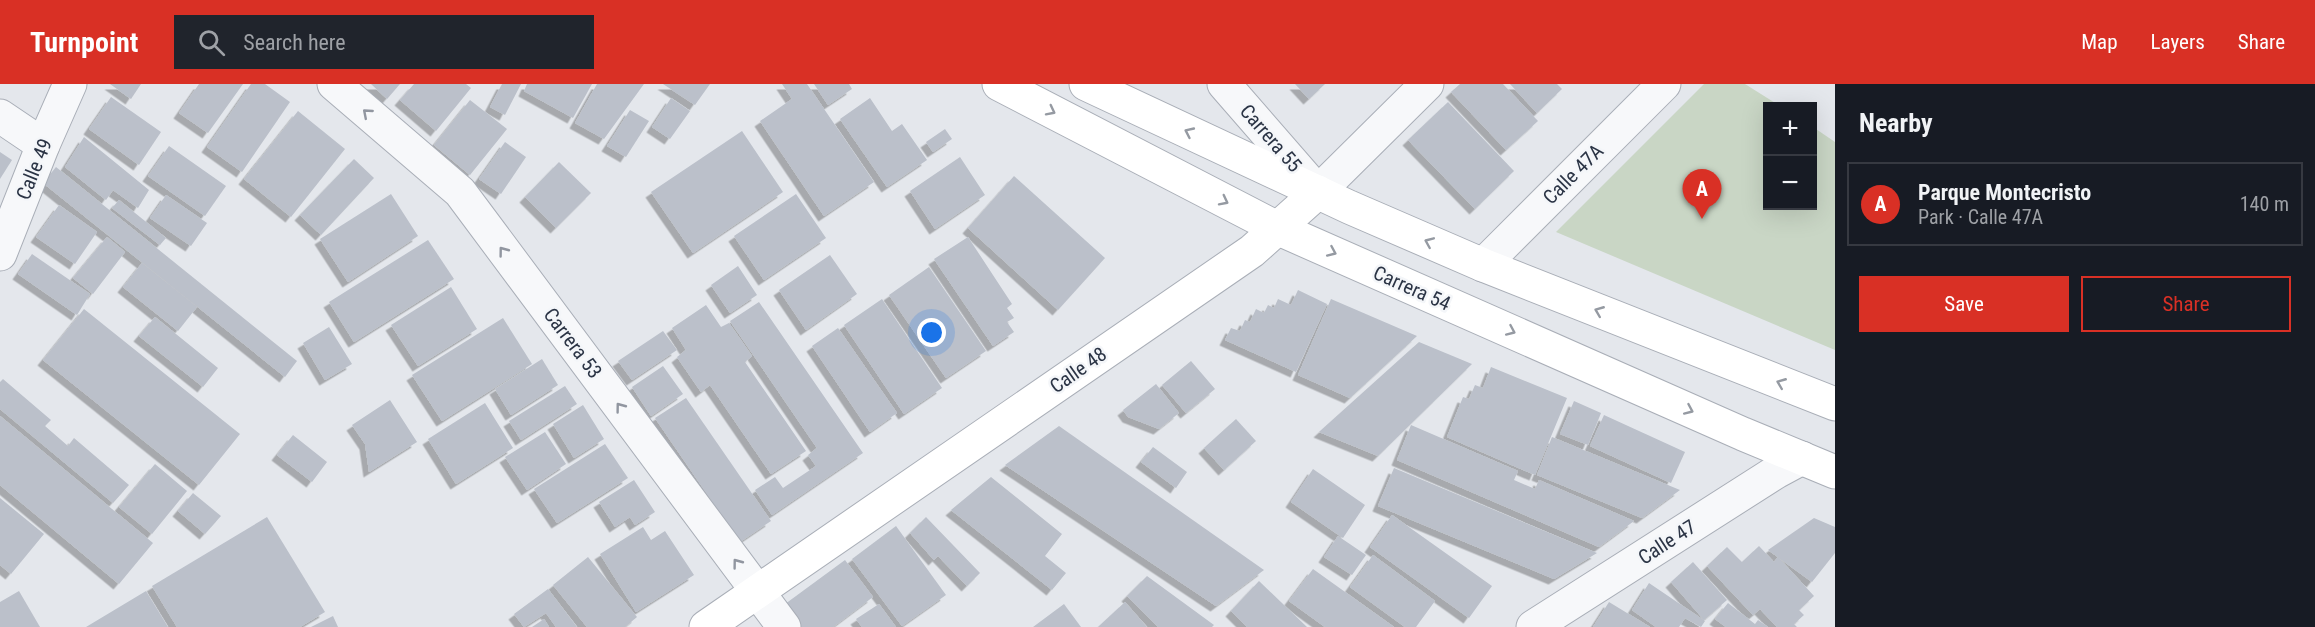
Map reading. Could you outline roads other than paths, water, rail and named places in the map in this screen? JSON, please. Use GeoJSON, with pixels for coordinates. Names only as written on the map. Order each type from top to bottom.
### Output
{"type":"FeatureCollection","features":[{"type":"Feature","properties":{"kind":"main road","name":"Carrera 54"},"geometry":{"type":"LineString","coordinates":[[999,84],[1279,229],[1835,472]]}},
{"type":"Feature","properties":{"kind":"main road"},"geometry":{"type":"LineString","coordinates":[[1099,86],[1318,192],[1483,265],[1835,404]]}},
{"type":"Feature","properties":{"kind":"main road","name":"Calle 48"},"geometry":{"type":"LineString","coordinates":[[706,627],[1252,251],[1318,192]]}},
{"type":"Feature","properties":{"kind":"street","name":"Calle 49"},"geometry":{"type":"LineString","coordinates":[[0,254],[70,84]]}},
{"type":"Feature","properties":{"kind":"street","name":"Carrera 53"},"geometry":{"type":"LineString","coordinates":[[334,84],[460,192],[784,627]]}},
{"type":"Feature","properties":{"kind":"street","name":"Carrera 55"},"geometry":{"type":"LineString","coordinates":[[1224,84],[1318,192]]}},
{"type":"Feature","properties":{"kind":"street","name":"Calle 48"},"geometry":{"type":"LineString","coordinates":[[1318,192],[1427,84]]}},
{"type":"Feature","properties":{"kind":"street","name":"Calle 47A"},"geometry":{"type":"LineString","coordinates":[[1483,265],[1664,84]]}},
{"type":"Feature","properties":{"kind":"street"},"geometry":{"type":"LineString","coordinates":[[0,116],[43,145]]}},
{"type":"Feature","properties":{"kind":"street","name":"Calle 47"},"geometry":{"type":"LineString","coordinates":[[1533,627],[1776,471],[1802,458]]}},
{"type":"Feature","properties":{"kind":"place","name":"Parque Montecristo"},"geometry":{"type":"Point","coordinates":[1702,219]}}]}
